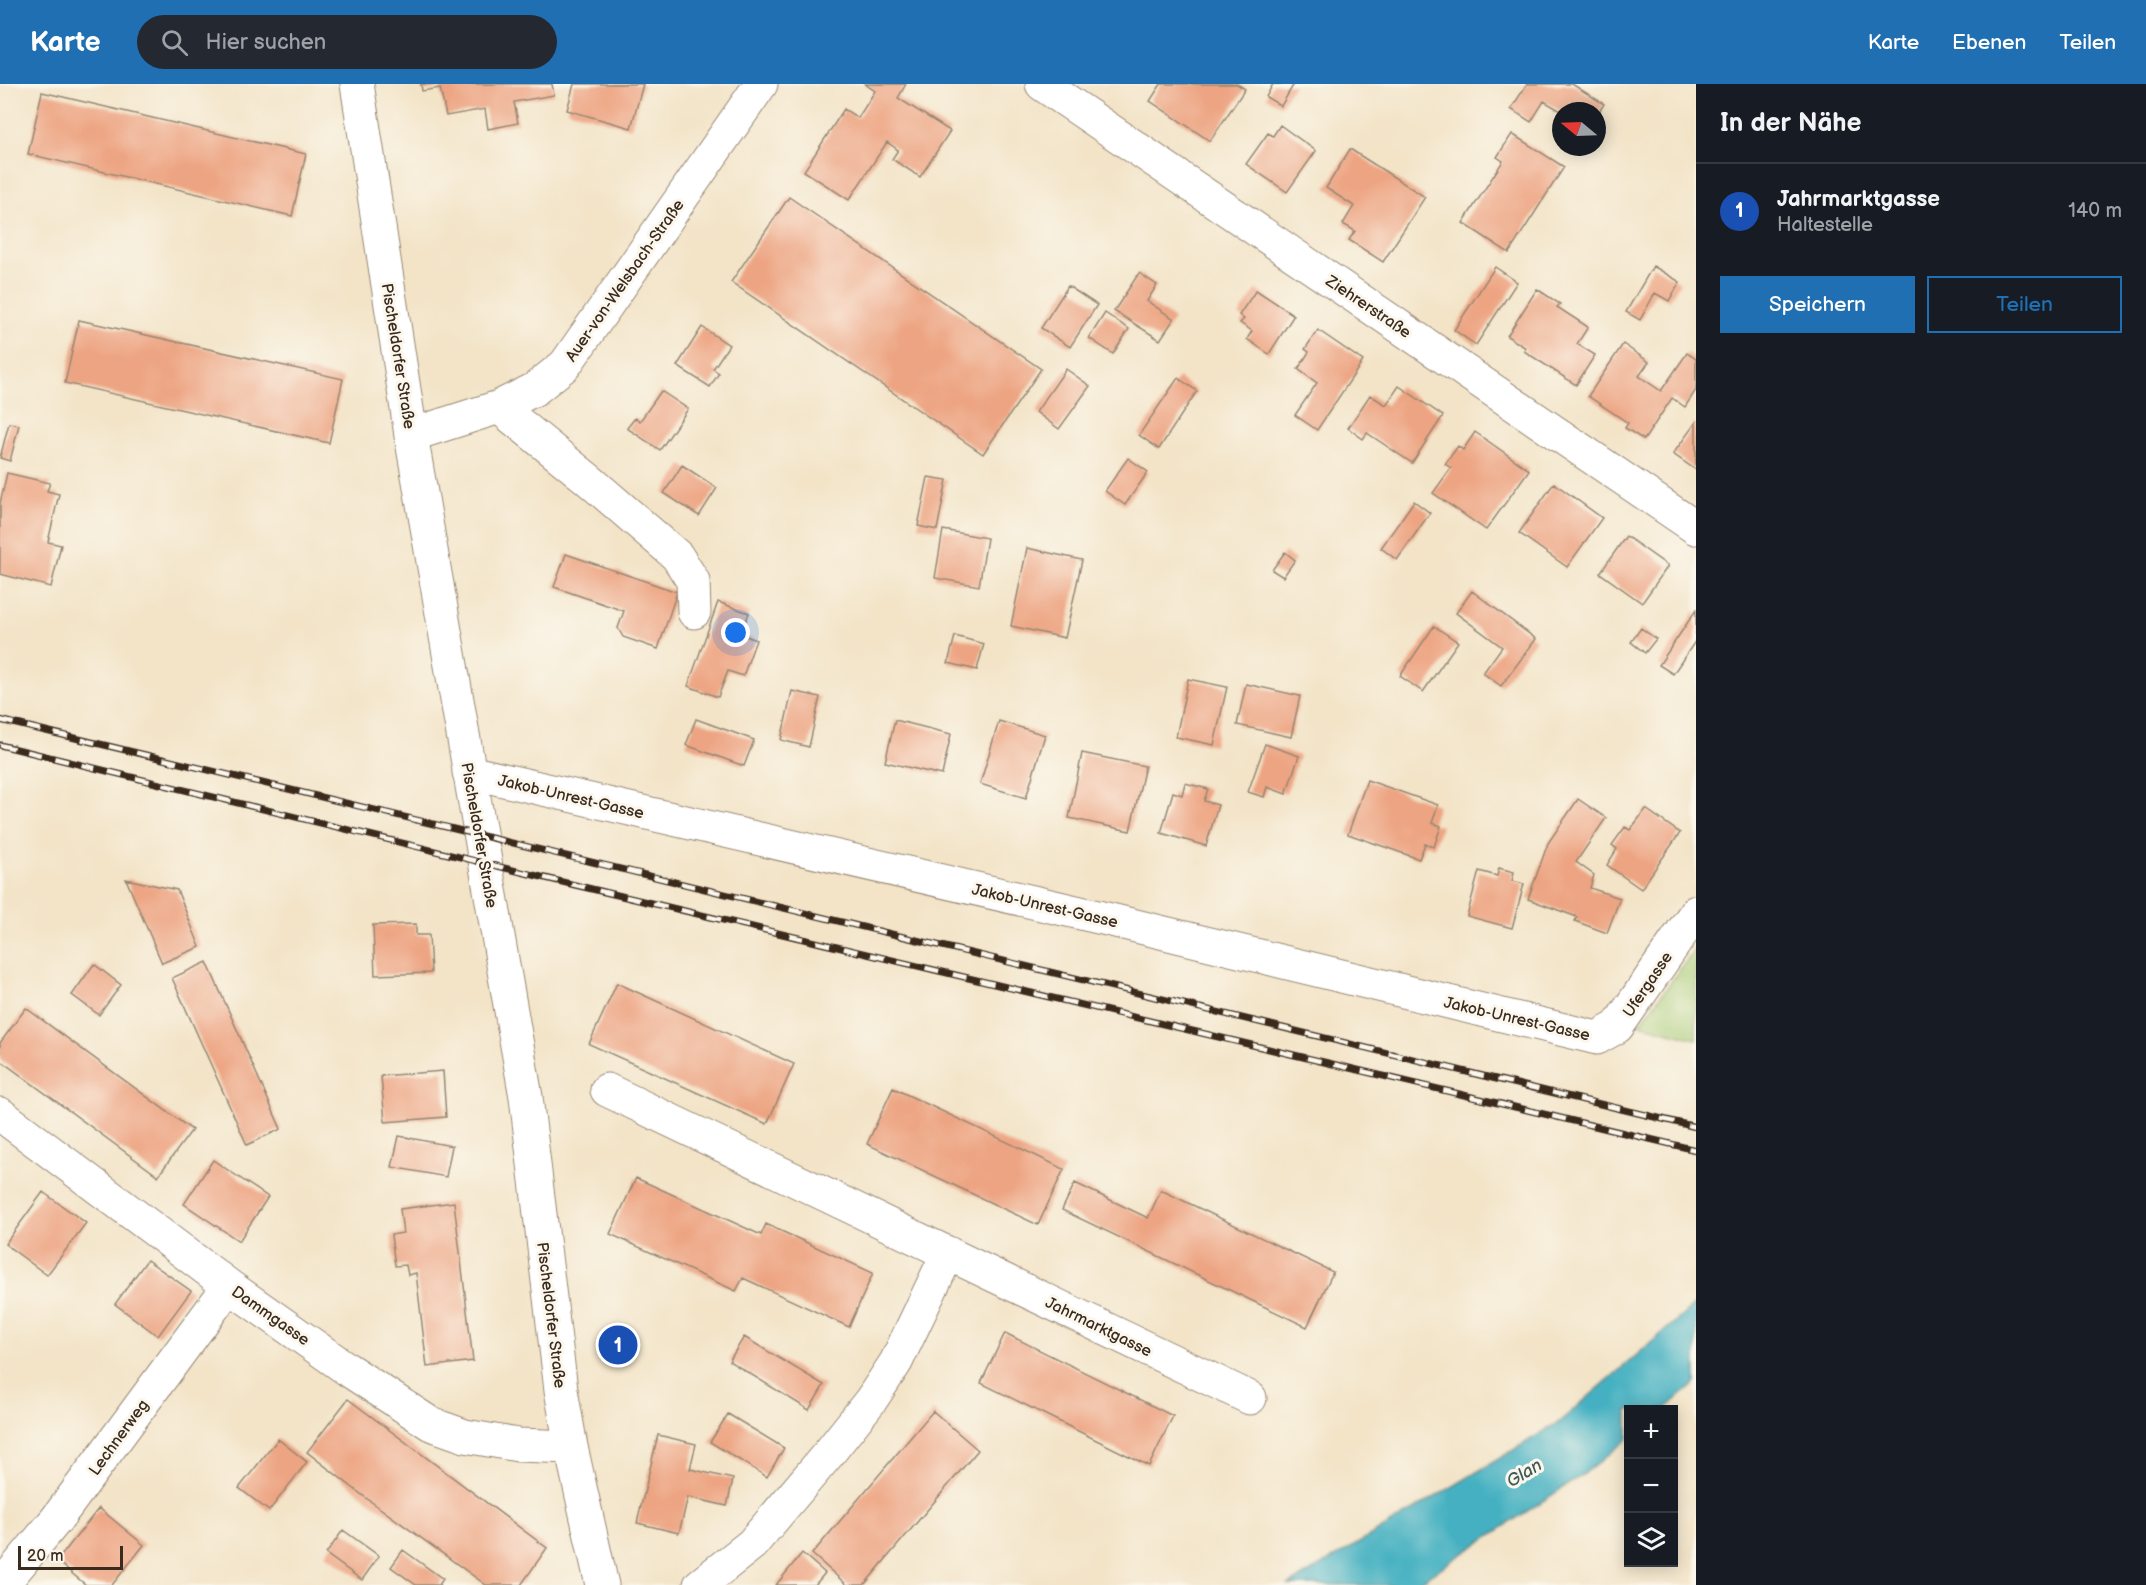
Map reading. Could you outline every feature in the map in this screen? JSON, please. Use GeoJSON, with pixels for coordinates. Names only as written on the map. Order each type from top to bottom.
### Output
{"type":"FeatureCollection","features":[{"type":"Feature","properties":{"kind":"street","name":"Pischeldorfer Straße"},"geometry":{"type":"LineString","coordinates":[[357,84],[411,435],[526,1098],[561,1390],[602,1585]]}},
{"type":"Feature","properties":{"kind":"street","name":"Auer-von-Welsbach-Straße"},"geometry":{"type":"LineString","coordinates":[[411,435],[499,407],[535,389],[565,365],[760,84]]}},
{"type":"Feature","properties":{"kind":"street","name":"Ziehrerstraße"},"geometry":{"type":"LineString","coordinates":[[1042,84],[1696,528]]}},
{"type":"Feature","properties":{"kind":"street"},"geometry":{"type":"LineString","coordinates":[[499,407],[677,556],[693,581],[694,612]]}},
{"type":"Feature","properties":{"kind":"street","name":"Jakob-Unrest-Gasse"},"geometry":{"type":"LineString","coordinates":[[469,772],[1111,920],[1597,1038],[1617,1027]]}},
{"type":"Feature","properties":{"kind":"street","name":"Ufergasse"},"geometry":{"type":"LineString","coordinates":[[1617,1027],[1696,912]]}},
{"type":"Feature","properties":{"kind":"street","name":"Jahrmarktgasse"},"geometry":{"type":"LineString","coordinates":[[607,1090],[1250,1398]]}},
{"type":"Feature","properties":{"kind":"street","name":"Dammgasse"},"geometry":{"type":"LineString","coordinates":[[0,1114],[229,1286],[347,1369],[432,1425],[475,1438],[518,1445],[572,1447]]}},
{"type":"Feature","properties":{"kind":"street"},"geometry":{"type":"LineString","coordinates":[[700,1585],[752,1544],[871,1400],[896,1362],[948,1253]]}},
{"type":"Feature","properties":{"kind":"street","name":"Lechnerweg"},"geometry":{"type":"LineString","coordinates":[[2,1585],[56,1520],[229,1286]]}},
{"type":"Feature","properties":{"kind":"green space"},"geometry":{"type":"Polygon","coordinates":[[[1696,948],[1696,1039],[1640,1024],[1696,948]]]}},
{"type":"Feature","properties":{"kind":"water","name":"Glan"},"geometry":{"type":"Polygon","coordinates":[[[1696,1304],[1696,1383],[1670,1405],[1624,1405],[1624,1442],[1584,1474],[1415,1585],[1289,1585],[1558,1423],[1696,1304]]]}},
{"type":"Feature","properties":{"kind":"building"},"geometry":{"type":"Polygon","coordinates":[[[421,84],[552,84],[554,95],[514,102],[518,123],[488,129],[485,109],[446,116],[440,88],[422,91],[421,84]]]}},
{"type":"Feature","properties":{"kind":"building"},"geometry":{"type":"Polygon","coordinates":[[[574,84],[643,84],[631,128],[567,110],[574,84]]]}},
{"type":"Feature","properties":{"kind":"building"},"geometry":{"type":"Polygon","coordinates":[[[865,84],[906,84],[898,98],[950,131],[920,177],[892,159],[898,150],[887,142],[849,200],[804,171],[844,109],[858,118],[875,91],[865,84]]]}},
{"type":"Feature","properties":{"kind":"building"},"geometry":{"type":"Polygon","coordinates":[[[1161,84],[1237,84],[1245,89],[1210,141],[1150,101],[1161,84]]]}},
{"type":"Feature","properties":{"kind":"building"},"geometry":{"type":"Polygon","coordinates":[[[1273,84],[1294,84],[1281,106],[1266,97],[1273,84]]]}},
{"type":"Feature","properties":{"kind":"building"},"geometry":{"type":"Polygon","coordinates":[[[1527,84],[1572,84],[1601,102],[1552,102],[1552,106],[1544,101],[1531,122],[1511,109],[1527,84]]]}},
{"type":"Feature","properties":{"kind":"building"},"geometry":{"type":"Polygon","coordinates":[[[42,92],[306,154],[292,216],[28,154],[42,92]]]}},
{"type":"Feature","properties":{"kind":"building"},"geometry":{"type":"Polygon","coordinates":[[[1280,125],[1316,151],[1287,192],[1246,164],[1268,133],[1273,136],[1280,125]]]}},
{"type":"Feature","properties":{"kind":"building"},"geometry":{"type":"Polygon","coordinates":[[[1512,134],[1564,167],[1509,253],[1463,223],[1503,161],[1497,157],[1512,134]]]}},
{"type":"Feature","properties":{"kind":"building"},"geometry":{"type":"Polygon","coordinates":[[[1350,149],[1425,197],[1383,262],[1349,240],[1355,231],[1343,224],[1354,206],[1326,188],[1350,149]]]}},
{"type":"Feature","properties":{"kind":"building"},"geometry":{"type":"Polygon","coordinates":[[[789,197],[1041,369],[983,454],[731,282],[789,197]]]}},
{"type":"Feature","properties":{"kind":"building"},"geometry":{"type":"Polygon","coordinates":[[[1653,266],[1680,282],[1669,301],[1655,293],[1640,320],[1626,312],[1653,266]]]}},
{"type":"Feature","properties":{"kind":"building"},"geometry":{"type":"Polygon","coordinates":[[[1495,267],[1517,282],[1476,345],[1454,330],[1495,267]]]}},
{"type":"Feature","properties":{"kind":"building"},"geometry":{"type":"Polygon","coordinates":[[[1139,273],[1157,285],[1147,301],[1174,319],[1160,340],[1114,311],[1139,273]]]}},
{"type":"Feature","properties":{"kind":"building"},"geometry":{"type":"Polygon","coordinates":[[[1068,286],[1097,305],[1070,347],[1041,328],[1068,286]]]}},
{"type":"Feature","properties":{"kind":"building"},"geometry":{"type":"Polygon","coordinates":[[[1537,289],[1560,304],[1557,307],[1588,327],[1577,344],[1595,355],[1576,385],[1524,351],[1526,348],[1507,336],[1537,289]]]}},
{"type":"Feature","properties":{"kind":"building"},"geometry":{"type":"Polygon","coordinates":[[[1256,290],[1294,315],[1269,354],[1247,339],[1252,331],[1240,323],[1244,319],[1239,315],[1256,290]]]}},
{"type":"Feature","properties":{"kind":"building"},"geometry":{"type":"Polygon","coordinates":[[[1105,313],[1129,329],[1113,354],[1089,338],[1105,313]]]}},
{"type":"Feature","properties":{"kind":"building"},"geometry":{"type":"Polygon","coordinates":[[[79,320],[343,379],[329,443],[65,383],[79,320]]]}},
{"type":"Feature","properties":{"kind":"building"},"geometry":{"type":"Polygon","coordinates":[[[702,327],[729,345],[713,369],[719,373],[710,387],[677,366],[702,327]]]}},
{"type":"Feature","properties":{"kind":"building"},"geometry":{"type":"Polygon","coordinates":[[[1318,330],[1363,361],[1317,430],[1295,415],[1317,383],[1298,369],[1309,352],[1305,349],[1318,330]]]}},
{"type":"Feature","properties":{"kind":"building"},"geometry":{"type":"Polygon","coordinates":[[[1623,344],[1649,362],[1639,376],[1661,391],[1687,353],[1696,359],[1696,390],[1685,407],[1672,398],[1644,440],[1625,428],[1628,423],[1588,396],[1623,344]]]}},
{"type":"Feature","properties":{"kind":"building"},"geometry":{"type":"Polygon","coordinates":[[[1066,369],[1090,386],[1059,429],[1036,412],[1066,369]]]}},
{"type":"Feature","properties":{"kind":"building"},"geometry":{"type":"Polygon","coordinates":[[[1178,378],[1197,391],[1159,449],[1139,435],[1178,378]]]}},
{"type":"Feature","properties":{"kind":"building"},"geometry":{"type":"Polygon","coordinates":[[[1399,386],[1443,416],[1412,463],[1367,433],[1363,439],[1348,428],[1370,395],[1386,405],[1399,386]]]}},
{"type":"Feature","properties":{"kind":"building"},"geometry":{"type":"Polygon","coordinates":[[[661,391],[688,409],[660,450],[627,428],[635,418],[640,421],[661,391]]]}},
{"type":"Feature","properties":{"kind":"building"},"geometry":{"type":"Polygon","coordinates":[[[1696,422],[1696,470],[1673,454],[1696,422]]]}},
{"type":"Feature","properties":{"kind":"building"},"geometry":{"type":"Polygon","coordinates":[[[9,423],[19,425],[10,461],[0,458],[9,423]]]}},
{"type":"Feature","properties":{"kind":"building"},"geometry":{"type":"Polygon","coordinates":[[[1475,432],[1529,470],[1486,530],[1433,493],[1451,468],[1445,464],[1458,446],[1463,450],[1475,432]]]}},
{"type":"Feature","properties":{"kind":"building"},"geometry":{"type":"Polygon","coordinates":[[[1128,458],[1148,472],[1125,505],[1105,491],[1128,458]]]}},
{"type":"Feature","properties":{"kind":"building"},"geometry":{"type":"Polygon","coordinates":[[[682,465],[717,488],[699,516],[664,493],[682,465]]]}},
{"type":"Feature","properties":{"kind":"building"},"geometry":{"type":"Polygon","coordinates":[[[7,473],[50,483],[47,491],[59,494],[48,542],[61,545],[51,587],[0,574],[0,503],[7,473]]]}},
{"type":"Feature","properties":{"kind":"building"},"geometry":{"type":"Polygon","coordinates":[[[928,477],[947,480],[937,530],[918,526],[928,477]]]}},
{"type":"Feature","properties":{"kind":"building"},"geometry":{"type":"Polygon","coordinates":[[[1554,483],[1602,518],[1567,567],[1519,533],[1554,483]]]}},
{"type":"Feature","properties":{"kind":"building"},"geometry":{"type":"Polygon","coordinates":[[[1414,501],[1430,513],[1397,560],[1381,548],[1414,501]]]}},
{"type":"Feature","properties":{"kind":"building"},"geometry":{"type":"Polygon","coordinates":[[[943,530],[987,538],[979,586],[935,578],[943,530]]]}},
{"type":"Feature","properties":{"kind":"building"},"geometry":{"type":"Polygon","coordinates":[[[1626,536],[1668,566],[1642,603],[1600,573],[1626,536]]]}},
{"type":"Feature","properties":{"kind":"building"},"geometry":{"type":"Polygon","coordinates":[[[1027,548],[1082,560],[1065,638],[1011,626],[1027,548]]]}},
{"type":"Feature","properties":{"kind":"building"},"geometry":{"type":"Polygon","coordinates":[[[1285,552],[1295,560],[1283,577],[1272,570],[1285,552]]]}},
{"type":"Feature","properties":{"kind":"building"},"geometry":{"type":"Polygon","coordinates":[[[566,554],[677,592],[658,649],[623,637],[618,628],[624,611],[554,587],[566,554]]]}},
{"type":"Feature","properties":{"kind":"building"},"geometry":{"type":"Polygon","coordinates":[[[1472,591],[1536,639],[1501,686],[1483,673],[1502,647],[1456,613],[1472,591]]]}},
{"type":"Feature","properties":{"kind":"building"},"geometry":{"type":"Polygon","coordinates":[[[718,602],[749,613],[741,634],[756,640],[743,676],[728,671],[718,697],[688,686],[718,602]]]}},
{"type":"Feature","properties":{"kind":"building"},"geometry":{"type":"Polygon","coordinates":[[[1696,610],[1696,640],[1673,674],[1659,665],[1696,610]]]}},
{"type":"Feature","properties":{"kind":"building"},"geometry":{"type":"Polygon","coordinates":[[[1434,626],[1458,642],[1423,692],[1400,676],[1434,626]]]}},
{"type":"Feature","properties":{"kind":"building"},"geometry":{"type":"Polygon","coordinates":[[[1641,628],[1656,639],[1645,653],[1631,642],[1641,628]]]}},
{"type":"Feature","properties":{"kind":"building"},"geometry":{"type":"Polygon","coordinates":[[[955,636],[984,644],[977,670],[948,663],[955,636]]]}},
{"type":"Feature","properties":{"kind":"building"},"geometry":{"type":"Polygon","coordinates":[[[1188,679],[1227,687],[1214,745],[1176,737],[1188,679]]]}},
{"type":"Feature","properties":{"kind":"building"},"geometry":{"type":"Polygon","coordinates":[[[1246,684],[1300,696],[1291,737],[1237,725],[1246,684]]]}},
{"type":"Feature","properties":{"kind":"building"},"geometry":{"type":"Polygon","coordinates":[[[792,691],[820,697],[809,747],[781,740],[792,691]]]}},
{"type":"Feature","properties":{"kind":"building"},"geometry":{"type":"Polygon","coordinates":[[[696,719],[754,740],[744,766],[686,745],[696,719]]]}},
{"type":"Feature","properties":{"kind":"building"},"geometry":{"type":"Polygon","coordinates":[[[895,720],[951,734],[942,775],[885,762],[895,720]]]}},
{"type":"Feature","properties":{"kind":"building"},"geometry":{"type":"Polygon","coordinates":[[[999,721],[1045,735],[1026,798],[980,784],[999,721]]]}},
{"type":"Feature","properties":{"kind":"building"},"geometry":{"type":"Polygon","coordinates":[[[1265,744],[1299,756],[1286,794],[1267,787],[1264,797],[1248,792],[1265,744]]]}},
{"type":"Feature","properties":{"kind":"building"},"geometry":{"type":"Polygon","coordinates":[[[1082,753],[1145,766],[1130,831],[1069,818],[1082,753]]]}},
{"type":"Feature","properties":{"kind":"building"},"geometry":{"type":"Polygon","coordinates":[[[1367,780],[1438,805],[1432,823],[1441,826],[1434,847],[1425,844],[1419,859],[1348,834],[1367,780]]]}},
{"type":"Feature","properties":{"kind":"building"},"geometry":{"type":"Polygon","coordinates":[[[1185,783],[1208,789],[1204,801],[1218,805],[1206,846],[1161,833],[1173,792],[1182,795],[1185,783]]]}},
{"type":"Feature","properties":{"kind":"building"},"geometry":{"type":"Polygon","coordinates":[[[1578,799],[1606,818],[1576,862],[1594,875],[1590,888],[1620,898],[1607,933],[1575,921],[1577,917],[1528,899],[1548,843],[1578,799]]]}},
{"type":"Feature","properties":{"kind":"building"},"geometry":{"type":"Polygon","coordinates":[[[1646,809],[1680,833],[1641,889],[1607,865],[1617,849],[1612,845],[1625,827],[1630,830],[1646,809]]]}},
{"type":"Feature","properties":{"kind":"building"},"geometry":{"type":"Polygon","coordinates":[[[1499,868],[1514,872],[1512,881],[1524,884],[1512,928],[1467,916],[1479,871],[1497,876],[1499,868]]]}},
{"type":"Feature","properties":{"kind":"building"},"geometry":{"type":"Polygon","coordinates":[[[126,879],[177,890],[200,947],[162,963],[126,879]]]}},
{"type":"Feature","properties":{"kind":"building"},"geometry":{"type":"Polygon","coordinates":[[[416,924],[416,935],[429,935],[431,973],[375,975],[373,925],[416,924]]]}},
{"type":"Feature","properties":{"kind":"building"},"geometry":{"type":"Polygon","coordinates":[[[207,962],[281,1129],[247,1145],[172,978],[207,962]]]}},
{"type":"Feature","properties":{"kind":"building"},"geometry":{"type":"Polygon","coordinates":[[[94,964],[121,985],[99,1015],[72,995],[94,964]]]}},
{"type":"Feature","properties":{"kind":"building"},"geometry":{"type":"Polygon","coordinates":[[[617,983],[794,1064],[767,1124],[589,1044],[617,983]]]}},
{"type":"Feature","properties":{"kind":"building"},"geometry":{"type":"Polygon","coordinates":[[[26,1008],[192,1130],[158,1176],[0,1060],[0,1043],[26,1008]]]}},
{"type":"Feature","properties":{"kind":"building"},"geometry":{"type":"Polygon","coordinates":[[[443,1071],[446,1117],[385,1122],[381,1076],[443,1071]]]}},
{"type":"Feature","properties":{"kind":"building"},"geometry":{"type":"Polygon","coordinates":[[[893,1088],[1064,1169],[1038,1225],[867,1144],[893,1088]]]}},
{"type":"Feature","properties":{"kind":"building"},"geometry":{"type":"Polygon","coordinates":[[[399,1136],[452,1146],[446,1177],[392,1167],[399,1136]]]}},
{"type":"Feature","properties":{"kind":"building"},"geometry":{"type":"Polygon","coordinates":[[[213,1160],[268,1197],[239,1241],[184,1204],[213,1160]]]}},
{"type":"Feature","properties":{"kind":"building"},"geometry":{"type":"Polygon","coordinates":[[[636,1178],[761,1235],[766,1224],[873,1273],[849,1327],[743,1278],[736,1291],[610,1234],[636,1178]]]}},
{"type":"Feature","properties":{"kind":"building"},"geometry":{"type":"Polygon","coordinates":[[[1075,1183],[1148,1218],[1161,1190],[1333,1272],[1307,1327],[1062,1210],[1075,1183]]]}},
{"type":"Feature","properties":{"kind":"building"},"geometry":{"type":"Polygon","coordinates":[[[43,1192],[86,1223],[47,1275],[5,1244],[43,1192]]]}},
{"type":"Feature","properties":{"kind":"building"},"geometry":{"type":"Polygon","coordinates":[[[454,1202],[473,1361],[427,1367],[416,1273],[408,1275],[406,1265],[395,1266],[391,1235],[403,1233],[400,1209],[454,1202]]]}},
{"type":"Feature","properties":{"kind":"building"},"geometry":{"type":"Polygon","coordinates":[[[147,1260],[191,1291],[158,1336],[115,1304],[147,1260]]]}},
{"type":"Feature","properties":{"kind":"building"},"geometry":{"type":"Polygon","coordinates":[[[1005,1333],[1173,1416],[1149,1466],[981,1383],[1005,1333]]]}},
{"type":"Feature","properties":{"kind":"building"},"geometry":{"type":"Polygon","coordinates":[[[744,1337],[824,1385],[809,1410],[729,1361],[744,1337]]]}},
{"type":"Feature","properties":{"kind":"building"},"geometry":{"type":"Polygon","coordinates":[[[348,1399],[547,1548],[521,1585],[486,1585],[307,1452],[348,1399]]]}},
{"type":"Feature","properties":{"kind":"building"},"geometry":{"type":"Polygon","coordinates":[[[933,1411],[978,1450],[864,1585],[847,1585],[812,1554],[933,1411]]]}},
{"type":"Feature","properties":{"kind":"building"},"geometry":{"type":"Polygon","coordinates":[[[728,1414],[784,1448],[767,1477],[710,1442],[728,1414]]]}},
{"type":"Feature","properties":{"kind":"building"},"geometry":{"type":"Polygon","coordinates":[[[658,1435],[696,1444],[690,1469],[733,1479],[727,1506],[688,1497],[679,1533],[637,1523],[658,1435]]]}},
{"type":"Feature","properties":{"kind":"building"},"geometry":{"type":"Polygon","coordinates":[[[278,1439],[307,1462],[269,1511],[239,1488],[278,1439]]]}},
{"type":"Feature","properties":{"kind":"building"},"geometry":{"type":"Polygon","coordinates":[[[99,1508],[144,1545],[112,1585],[86,1585],[57,1561],[99,1508]]]}},
{"type":"Feature","properties":{"kind":"building"},"geometry":{"type":"Polygon","coordinates":[[[343,1530],[379,1556],[362,1580],[326,1554],[343,1530]]]}},
{"type":"Feature","properties":{"kind":"building"},"geometry":{"type":"Polygon","coordinates":[[[403,1550],[443,1579],[439,1585],[416,1585],[391,1567],[403,1550]]]}},
{"type":"Feature","properties":{"kind":"building"},"geometry":{"type":"Polygon","coordinates":[[[802,1553],[825,1573],[815,1585],[776,1585],[802,1553]]]}},
{"type":"Feature","properties":{"kind":"railway"},"geometry":{"type":"LineString","coordinates":[[0,720],[1696,1127]]}},
{"type":"Feature","properties":{"kind":"railway"},"geometry":{"type":"LineString","coordinates":[[0,745],[558,881],[1696,1150]]}},
{"type":"Feature","properties":{"kind":"place","name":"Jahrmarktgasse"},"geometry":{"type":"Point","coordinates":[618,1345]}}]}
